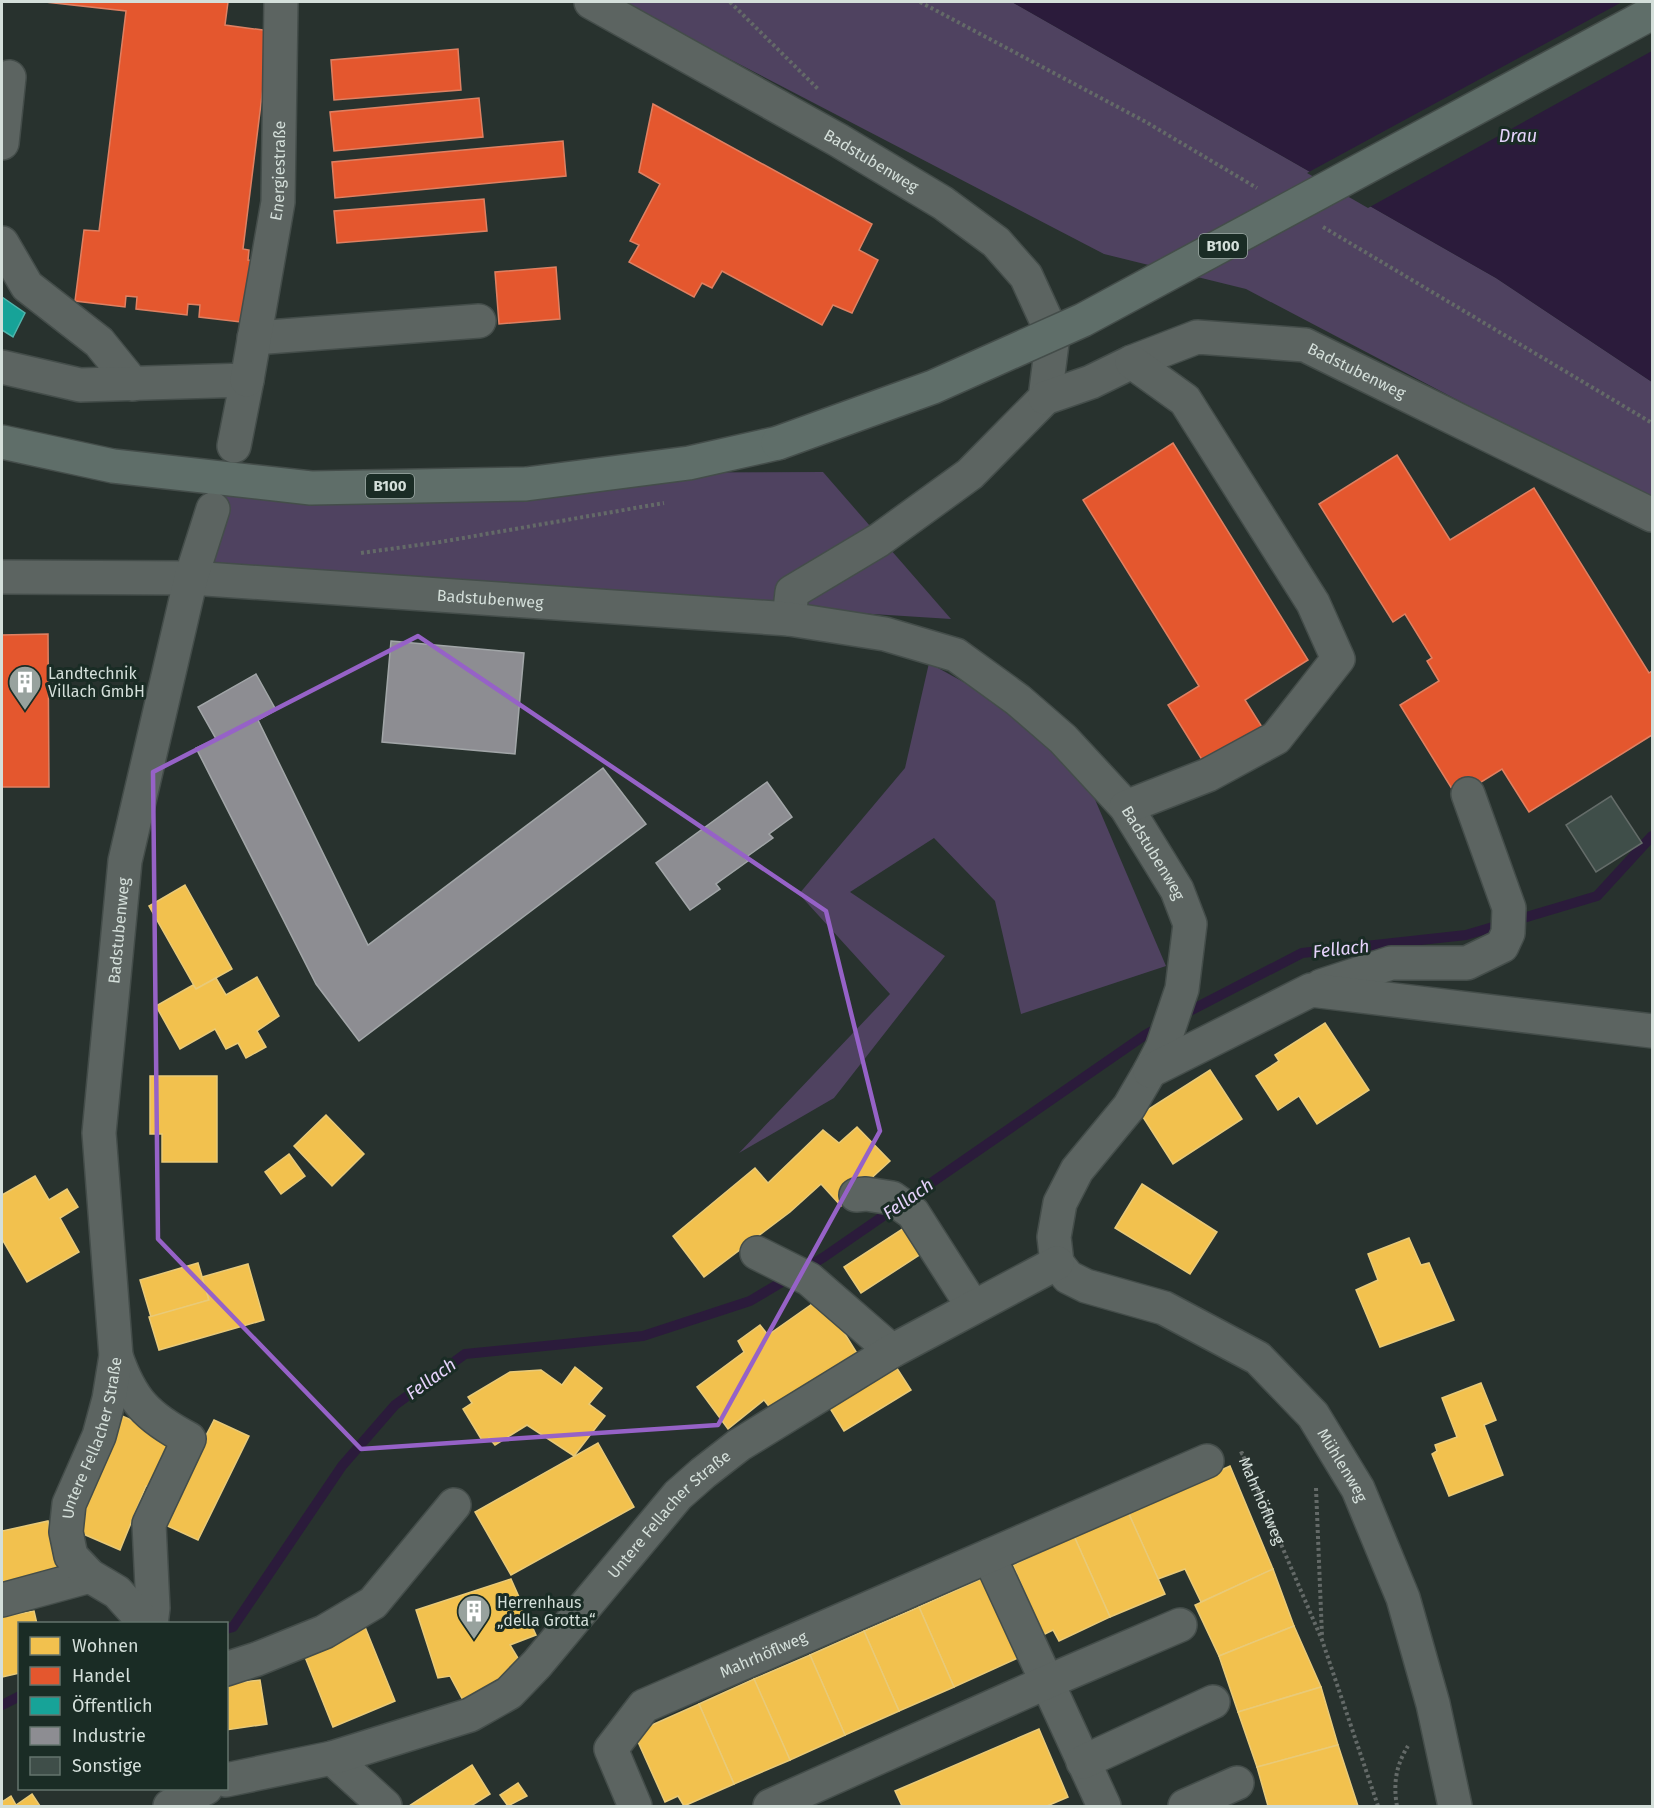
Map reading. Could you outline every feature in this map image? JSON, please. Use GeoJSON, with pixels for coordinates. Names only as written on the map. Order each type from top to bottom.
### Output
{"type":"FeatureCollection","features":[{"type":"Feature","properties":{"kind":"main road","name":"B100"},"geometry":{"type":"LineString","coordinates":[[2,442],[113,466],[311,488],[526,484],[689,463],[778,443],[933,387],[1083,320],[1653,13]]}},
{"type":"Feature","properties":{"kind":"street","name":"Energiestraße"},"geometry":{"type":"LineString","coordinates":[[234,446],[278,202],[281,2]]}},
{"type":"Feature","properties":{"kind":"street","name":"Badstubenweg"},"geometry":{"type":"LineString","coordinates":[[591,2],[838,140],[943,203],[996,242],[1026,276],[1053,335],[1046,398]]}},
{"type":"Feature","properties":{"kind":"street"},"geometry":{"type":"LineString","coordinates":[[2,143],[9,77]]}},
{"type":"Feature","properties":{"kind":"street"},"geometry":{"type":"LineString","coordinates":[[2,243],[27,286],[99,342],[134,384]]}},
{"type":"Feature","properties":{"kind":"street"},"geometry":{"type":"LineString","coordinates":[[254,338],[479,321]]}},
{"type":"Feature","properties":{"kind":"street","name":"Badstubenweg"},"geometry":{"type":"LineString","coordinates":[[789,619],[792,592],[879,540],[970,474],[1046,398],[1197,338],[1305,345],[1653,515]]}},
{"type":"Feature","properties":{"kind":"street"},"geometry":{"type":"LineString","coordinates":[[1126,807],[1208,775],[1276,738],[1338,659],[1313,603],[1185,400],[1132,362]]}},
{"type":"Feature","properties":{"kind":"street"},"geometry":{"type":"LineString","coordinates":[[2,367],[80,385],[247,380]]}},
{"type":"Feature","properties":{"kind":"street"},"geometry":{"type":"LineString","coordinates":[[191,578],[213,509]]}},
{"type":"Feature","properties":{"kind":"street","name":"Badstubenweg"},"geometry":{"type":"LineString","coordinates":[[2,577],[191,578],[789,619],[885,634],[956,655],[1018,700],[1054,731],[1126,807],[1177,890],[1190,924],[1182,989],[1156,1060],[1129,1107],[1077,1170],[1060,1203],[1054,1237],[1057,1263]]}},
{"type":"Feature","properties":{"kind":"street","name":"Badstubenweg"},"geometry":{"type":"LineString","coordinates":[[110,1290],[99,1134],[125,861],[191,578]]}},
{"type":"Feature","properties":{"kind":"street"},"geometry":{"type":"LineString","coordinates":[[1156,1060],[1311,990],[1391,963],[1467,963],[1502,946],[1509,921],[1467,794]]}},
{"type":"Feature","properties":{"kind":"street"},"geometry":{"type":"LineString","coordinates":[[1311,990],[1653,1031]]}},
{"type":"Feature","properties":{"kind":"street"},"geometry":{"type":"LineString","coordinates":[[856,1195],[866,1194],[903,1206],[973,1307]]}},
{"type":"Feature","properties":{"kind":"street","name":"Untere Fellacher Straße"},"geometry":{"type":"LineString","coordinates":[[228,1780],[332,1758],[470,1714],[509,1693],[537,1664],[678,1495],[694,1480],[739,1445],[892,1351],[1057,1263]]}},
{"type":"Feature","properties":{"kind":"street","name":"Mühlenweg"},"geometry":{"type":"LineString","coordinates":[[1057,1263],[1068,1277],[1086,1286],[1164,1308],[1258,1358],[1313,1415],[1358,1488],[1402,1598],[1433,1704],[1455,1806]]}},
{"type":"Feature","properties":{"kind":"street"},"geometry":{"type":"LineString","coordinates":[[784,1266],[892,1351]]}},
{"type":"Feature","properties":{"kind":"street","name":"Untere Fellacher Straße"},"geometry":{"type":"LineString","coordinates":[[110,1290],[116,1356],[109,1399],[99,1436],[69,1504],[66,1532],[71,1556],[90,1576],[117,1592],[145,1622]]}},
{"type":"Feature","properties":{"kind":"street"},"geometry":{"type":"LineString","coordinates":[[116,1356],[123,1377],[141,1405],[149,1414],[189,1439],[149,1524],[153,1608],[151,1622]]}},
{"type":"Feature","properties":{"kind":"street","name":"Mahrhöflweg"},"geometry":{"type":"LineString","coordinates":[[635,1806],[611,1749],[644,1706],[1207,1461]]}},
{"type":"Feature","properties":{"kind":"street"},"geometry":{"type":"LineString","coordinates":[[228,1668],[324,1632],[373,1603],[454,1505]]}},
{"type":"Feature","properties":{"kind":"street"},"geometry":{"type":"LineString","coordinates":[[989,1556],[1104,1806]]}},
{"type":"Feature","properties":{"kind":"street"},"geometry":{"type":"LineString","coordinates":[[2,1600],[90,1576]]}},
{"type":"Feature","properties":{"kind":"street"},"geometry":{"type":"LineString","coordinates":[[770,1806],[1179,1625]]}},
{"type":"Feature","properties":{"kind":"street"},"geometry":{"type":"LineString","coordinates":[[1083,1762],[1213,1702]]}},
{"type":"Feature","properties":{"kind":"street"},"geometry":{"type":"LineString","coordinates":[[332,1758],[385,1806]]}},
{"type":"Feature","properties":{"kind":"street"},"geometry":{"type":"LineString","coordinates":[[1185,1806],[1237,1783]]}},
{"type":"Feature","properties":{"kind":"street"},"geometry":{"type":"LineString","coordinates":[[170,1806],[202,1790]]}},
{"type":"Feature","properties":{"kind":"path"},"geometry":{"type":"LineString","coordinates":[[729,2],[818,87],[838,140]]}},
{"type":"Feature","properties":{"kind":"path"},"geometry":{"type":"LineString","coordinates":[[357,554],[440,542],[666,502]]}},
{"type":"Feature","properties":{"kind":"path","name":"Mahrhöflweg"},"geometry":{"type":"LineString","coordinates":[[1207,1461],[1242,1453],[1322,1640],[1378,1806]]}},
{"type":"Feature","properties":{"kind":"path"},"geometry":{"type":"LineString","coordinates":[[1316,1486],[1322,1640]]}},
{"type":"Feature","properties":{"kind":"path"},"geometry":{"type":"LineString","coordinates":[[1396,1806],[1394,1790],[1397,1772],[1402,1755],[1412,1740]]}},
{"type":"Feature","properties":{"kind":"highlighted area"},"geometry":{"type":"Polygon","coordinates":[[[418,636],[826,911],[880,1131],[718,1425],[361,1449],[158,1239],[153,772],[418,636]]]}},
{"type":"Feature","properties":{"kind":"shaded area"},"geometry":{"type":"Polygon","coordinates":[[[620,2],[1012,2],[1496,278],[1652,382],[1652,502],[1246,289],[1104,254],[620,2]]]}},
{"type":"Feature","properties":{"kind":"shaded area"},"geometry":{"type":"Polygon","coordinates":[[[823,472],[951,619],[206,572],[228,474],[823,472]]]}},
{"type":"Feature","properties":{"kind":"shaded area"},"geometry":{"type":"Polygon","coordinates":[[[929,663],[987,695],[1085,776],[1166,966],[1021,1014],[995,901],[934,838],[850,892],[945,956],[834,1098],[739,1153],[890,994],[799,894],[905,768],[929,663]]]}},
{"type":"Feature","properties":{"kind":"water","name":"Drau"},"geometry":{"type":"Polygon","coordinates":[[[1012,2],[1652,2],[1652,382],[1496,278],[1012,2]]]}},
{"type":"Feature","properties":{"kind":"pier"},"geometry":{"type":"Polygon","coordinates":[[[1622,2],[1652,2],[1652,51],[1368,208],[1307,173],[1622,2]]]}},
{"type":"Feature","properties":{"kind":"building: Wohnen"},"geometry":{"type":"Polygon","coordinates":[[[185,885],[232,969],[196,989],[149,906],[185,885]]]}},
{"type":"Feature","properties":{"kind":"building: Wohnen"},"geometry":{"type":"Polygon","coordinates":[[[257,977],[279,1016],[257,1031],[266,1047],[246,1058],[238,1043],[226,1049],[215,1029],[180,1049],[156,1006],[193,985],[196,989],[216,978],[226,995],[257,977]]]}},
{"type":"Feature","properties":{"kind":"building: Wohnen"},"geometry":{"type":"Polygon","coordinates":[[[1325,1023],[1369,1090],[1317,1124],[1299,1096],[1278,1110],[1256,1076],[1279,1061],[1275,1055],[1325,1023]]]}},
{"type":"Feature","properties":{"kind":"building: Wohnen"},"geometry":{"type":"Polygon","coordinates":[[[1210,1070],[1242,1119],[1173,1164],[1141,1114],[1210,1070]]]}},
{"type":"Feature","properties":{"kind":"building: Wohnen"},"geometry":{"type":"Polygon","coordinates":[[[150,1076],[217,1076],[217,1162],[162,1162],[162,1134],[150,1134],[150,1076]]]}},
{"type":"Feature","properties":{"kind":"building: Wohnen"},"geometry":{"type":"Polygon","coordinates":[[[326,1115],[364,1154],[332,1186],[294,1146],[326,1115]]]}},
{"type":"Feature","properties":{"kind":"building: Wohnen"},"geometry":{"type":"Polygon","coordinates":[[[857,1127],[890,1161],[841,1206],[821,1184],[790,1212],[704,1277],[673,1236],[755,1168],[768,1183],[823,1130],[839,1143],[857,1127]]]}},
{"type":"Feature","properties":{"kind":"building: Wohnen"},"geometry":{"type":"Polygon","coordinates":[[[289,1154],[305,1176],[281,1194],[265,1172],[289,1154]]]}},
{"type":"Feature","properties":{"kind":"building: Wohnen"},"geometry":{"type":"Polygon","coordinates":[[[35,1176],[49,1200],[67,1189],[78,1207],[60,1218],[79,1252],[27,1282],[2,1239],[2,1195],[35,1176]]]}},
{"type":"Feature","properties":{"kind":"building: Wohnen"},"geometry":{"type":"Polygon","coordinates":[[[1142,1184],[1217,1232],[1190,1274],[1115,1228],[1142,1184]]]}},
{"type":"Feature","properties":{"kind":"building: Wohnen"},"geometry":{"type":"Polygon","coordinates":[[[907,1226],[924,1252],[861,1293],[844,1267],[907,1226]]]}},
{"type":"Feature","properties":{"kind":"building: Wohnen"},"geometry":{"type":"Polygon","coordinates":[[[1409,1238],[1421,1265],[1429,1263],[1454,1320],[1380,1347],[1356,1290],[1378,1280],[1368,1254],[1409,1238]]]}},
{"type":"Feature","properties":{"kind":"building: Wohnen"},"geometry":{"type":"Polygon","coordinates":[[[198,1263],[209,1300],[151,1317],[140,1280],[198,1263]]]}},
{"type":"Feature","properties":{"kind":"building: Wohnen"},"geometry":{"type":"Polygon","coordinates":[[[248,1264],[264,1320],[159,1350],[149,1317],[209,1300],[202,1277],[248,1264]]]}},
{"type":"Feature","properties":{"kind":"building: Wohnen"},"geometry":{"type":"Polygon","coordinates":[[[822,1297],[863,1363],[775,1414],[764,1400],[728,1429],[697,1387],[744,1352],[738,1341],[760,1325],[768,1335],[822,1297]]]}},
{"type":"Feature","properties":{"kind":"building: Wohnen"},"geometry":{"type":"Polygon","coordinates":[[[889,1356],[911,1390],[844,1431],[823,1397],[889,1356]]]}},
{"type":"Feature","properties":{"kind":"building: Wohnen"},"geometry":{"type":"Polygon","coordinates":[[[575,1367],[602,1388],[589,1404],[605,1416],[574,1456],[527,1425],[495,1445],[489,1438],[483,1442],[463,1409],[472,1403],[468,1397],[510,1372],[541,1370],[562,1385],[575,1367]]]}},
{"type":"Feature","properties":{"kind":"building: Wohnen"},"geometry":{"type":"Polygon","coordinates":[[[1481,1383],[1496,1420],[1484,1425],[1503,1475],[1449,1496],[1432,1454],[1437,1451],[1435,1445],[1457,1437],[1442,1398],[1481,1383]]]}},
{"type":"Feature","properties":{"kind":"building: Wohnen"},"geometry":{"type":"Polygon","coordinates":[[[122,1416],[176,1439],[155,1489],[146,1486],[120,1550],[74,1530],[122,1416]]]}},
{"type":"Feature","properties":{"kind":"building: Wohnen"},"geometry":{"type":"Polygon","coordinates":[[[214,1420],[249,1436],[198,1540],[161,1523],[214,1420]]]}},
{"type":"Feature","properties":{"kind":"building: Wohnen"},"geometry":{"type":"Polygon","coordinates":[[[598,1443],[634,1507],[511,1575],[475,1512],[598,1443]]]}},
{"type":"Feature","properties":{"kind":"building: Wohnen"},"geometry":{"type":"Polygon","coordinates":[[[1230,1466],[1273,1569],[1201,1602],[1185,1569],[1158,1579],[1128,1512],[1230,1466]]]}},
{"type":"Feature","properties":{"kind":"building: Wohnen"},"geometry":{"type":"Polygon","coordinates":[[[1128,1512],[1165,1594],[1110,1617],[1074,1536],[1128,1512]]]}},
{"type":"Feature","properties":{"kind":"building: Wohnen"},"geometry":{"type":"Polygon","coordinates":[[[48,1521],[60,1572],[2,1585],[2,1531],[48,1521]]]}},
{"type":"Feature","properties":{"kind":"building: Wohnen"},"geometry":{"type":"Polygon","coordinates":[[[1074,1536],[1110,1617],[1059,1641],[1053,1630],[1043,1635],[1013,1565],[1074,1536]]]}},
{"type":"Feature","properties":{"kind":"building: Wohnen"},"geometry":{"type":"Polygon","coordinates":[[[1273,1569],[1294,1626],[1219,1656],[1195,1605],[1273,1569]]]}},
{"type":"Feature","properties":{"kind":"building: Wohnen"},"geometry":{"type":"Polygon","coordinates":[[[983,1578],[1018,1658],[954,1687],[919,1607],[983,1578]]]}},
{"type":"Feature","properties":{"kind":"building: Wohnen","name":"Herrenhaus „della Grotta“"},"geometry":{"type":"Polygon","coordinates":[[[511,1579],[536,1635],[510,1645],[524,1668],[466,1706],[450,1676],[438,1678],[416,1610],[511,1579]]]}},
{"type":"Feature","properties":{"kind":"building: Wohnen"},"geometry":{"type":"Polygon","coordinates":[[[919,1607],[954,1687],[899,1711],[864,1631],[919,1607]]]}},
{"type":"Feature","properties":{"kind":"building: Wohnen"},"geometry":{"type":"Polygon","coordinates":[[[34,1611],[37,1622],[18,1622],[18,1673],[2,1677],[2,1617],[34,1611]]]}},
{"type":"Feature","properties":{"kind":"building: Wohnen"},"geometry":{"type":"Polygon","coordinates":[[[1294,1626],[1321,1687],[1238,1712],[1219,1656],[1294,1626]]]}},
{"type":"Feature","properties":{"kind":"building: Wohnen"},"geometry":{"type":"Polygon","coordinates":[[[365,1627],[395,1701],[333,1727],[303,1652],[365,1627]]]}},
{"type":"Feature","properties":{"kind":"building: Wohnen"},"geometry":{"type":"Polygon","coordinates":[[[864,1631],[899,1711],[845,1735],[810,1655],[864,1631]]]}},
{"type":"Feature","properties":{"kind":"building: Wohnen"},"geometry":{"type":"Polygon","coordinates":[[[810,1655],[845,1735],[790,1760],[754,1679],[810,1655]]]}},
{"type":"Feature","properties":{"kind":"building: Wohnen"},"geometry":{"type":"Polygon","coordinates":[[[754,1679],[790,1760],[734,1784],[699,1704],[754,1679]]]}},
{"type":"Feature","properties":{"kind":"building: Wohnen"},"geometry":{"type":"Polygon","coordinates":[[[260,1680],[267,1724],[228,1730],[228,1684],[260,1680]]]}},
{"type":"Feature","properties":{"kind":"building: Wohnen"},"geometry":{"type":"Polygon","coordinates":[[[1321,1687],[1338,1745],[1257,1767],[1238,1712],[1321,1687]]]}},
{"type":"Feature","properties":{"kind":"building: Wohnen"},"geometry":{"type":"Polygon","coordinates":[[[699,1704],[734,1784],[684,1806],[678,1796],[665,1802],[634,1733],[699,1704]]]}},
{"type":"Feature","properties":{"kind":"building: Wohnen"},"geometry":{"type":"Polygon","coordinates":[[[1039,1729],[1068,1797],[1047,1806],[902,1806],[895,1791],[1039,1729]]]}},
{"type":"Feature","properties":{"kind":"building: Wohnen"},"geometry":{"type":"Polygon","coordinates":[[[1338,1745],[1358,1806],[1268,1806],[1257,1767],[1338,1745]]]}},
{"type":"Feature","properties":{"kind":"building: Wohnen"},"geometry":{"type":"Polygon","coordinates":[[[472,1765],[490,1794],[471,1806],[409,1806],[472,1765]]]}},
{"type":"Feature","properties":{"kind":"building: Wohnen"},"geometry":{"type":"Polygon","coordinates":[[[518,1783],[527,1796],[508,1806],[500,1795],[518,1783]]]}},
{"type":"Feature","properties":{"kind":"building: Wohnen"},"geometry":{"type":"Polygon","coordinates":[[[32,1794],[40,1806],[2,1806],[2,1802],[11,1796],[16,1805],[32,1794]]]}},
{"type":"Feature","properties":{"kind":"building: Handel"},"geometry":{"type":"Polygon","coordinates":[[[45,2],[228,2],[225,25],[270,31],[243,249],[249,250],[248,260],[256,261],[249,323],[199,317],[200,305],[188,304],[187,315],[136,309],[137,297],[126,296],[125,307],[75,301],[84,230],[99,231],[126,11],[45,2]]]}},
{"type":"Feature","properties":{"kind":"building: Handel"},"geometry":{"type":"Polygon","coordinates":[[[458,49],[461,90],[334,100],[331,60],[458,49]]]}},
{"type":"Feature","properties":{"kind":"building: Handel"},"geometry":{"type":"Polygon","coordinates":[[[479,98],[483,137],[334,151],[330,112],[479,98]]]}},
{"type":"Feature","properties":{"kind":"building: Handel"},"geometry":{"type":"Polygon","coordinates":[[[653,104],[872,224],[859,250],[878,260],[852,313],[833,305],[822,325],[722,271],[712,288],[702,283],[694,297],[629,262],[639,245],[630,241],[660,184],[639,172],[653,104]]]}},
{"type":"Feature","properties":{"kind":"building: Handel"},"geometry":{"type":"Polygon","coordinates":[[[563,141],[566,176],[335,198],[332,162],[563,141]]]}},
{"type":"Feature","properties":{"kind":"building: Handel"},"geometry":{"type":"Polygon","coordinates":[[[484,199],[487,231],[337,243],[334,211],[484,199]]]}},
{"type":"Feature","properties":{"kind":"building: Handel"},"geometry":{"type":"Polygon","coordinates":[[[556,267],[560,319],[499,324],[495,272],[556,267]]]}},
{"type":"Feature","properties":{"kind":"building: Handel"},"geometry":{"type":"Polygon","coordinates":[[[1173,443],[1308,660],[1245,700],[1267,735],[1209,771],[1168,705],[1199,686],[1083,500],[1173,443]]]}},
{"type":"Feature","properties":{"kind":"building: Handel"},"geometry":{"type":"Polygon","coordinates":[[[1397,455],[1450,540],[1534,488],[1649,673],[1652,671],[1652,735],[1529,812],[1502,769],[1457,797],[1400,705],[1439,681],[1427,661],[1432,658],[1405,614],[1393,622],[1319,504],[1397,455]]]}},
{"type":"Feature","properties":{"kind":"building: Handel","name":"Landtechnik Villach GmbH"},"geometry":{"type":"Polygon","coordinates":[[[48,634],[49,787],[2,787],[2,635],[48,634]]]}},
{"type":"Feature","properties":{"kind":"building: Öffentlich"},"geometry":{"type":"Polygon","coordinates":[[[2,297],[25,313],[13,337],[2,330],[2,297]]]}},
{"type":"Feature","properties":{"kind":"building: Industrie"},"geometry":{"type":"Polygon","coordinates":[[[391,641],[524,653],[515,754],[382,742],[391,641]]]}},
{"type":"Feature","properties":{"kind":"building: Industrie"},"geometry":{"type":"Polygon","coordinates":[[[256,674],[276,710],[258,720],[368,945],[603,768],[646,824],[359,1041],[316,984],[196,748],[216,739],[198,707],[256,674]]]}},
{"type":"Feature","properties":{"kind":"building: Industrie"},"geometry":{"type":"Polygon","coordinates":[[[767,782],[792,817],[769,834],[773,838],[745,858],[748,861],[716,884],[720,889],[690,910],[656,863],[767,782]]]}},
{"type":"Feature","properties":{"kind":"building: Sonstige"},"geometry":{"type":"Polygon","coordinates":[[[1611,796],[1642,843],[1596,872],[1566,825],[1611,796]]]}},
{"type":"Feature","properties":{"kind":"waterway","name":"Fellach"},"geometry":{"type":"LineString","coordinates":[[1180,1016],[1302,953],[1466,935],[1597,896],[1652,836]]}},
{"type":"Feature","properties":{"kind":"waterway","name":"Fellach"},"geometry":{"type":"LineString","coordinates":[[228,1628],[233,1627],[342,1466],[395,1405],[465,1354],[643,1336],[750,1301],[824,1257],[1161,1026]]}},
{"type":"Feature","properties":{"kind":"waterway","name":"Fellach"},"geometry":{"type":"LineString","coordinates":[[2,1705],[18,1697]]}},
{"type":"Feature","properties":{"kind":"place","name":"Landtechnik Villach GmbH"},"geometry":{"type":"Point","coordinates":[25,711]}},
{"type":"Feature","properties":{"kind":"place","name":"Herrenhaus „della Grotta“"},"geometry":{"type":"Point","coordinates":[474,1640]}}]}
